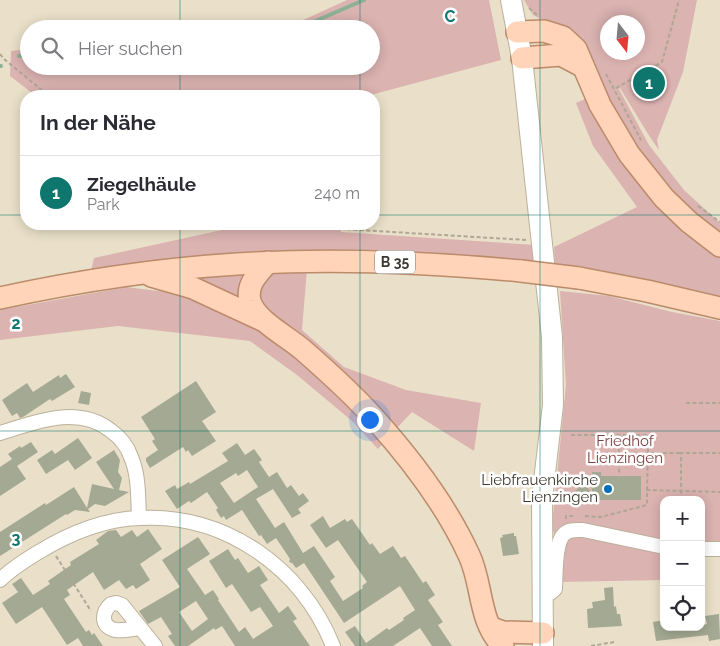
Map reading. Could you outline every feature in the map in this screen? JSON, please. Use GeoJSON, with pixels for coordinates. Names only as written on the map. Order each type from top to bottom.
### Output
{"type":"FeatureCollection","features":[{"type":"Feature","properties":{"kind":"main road"},"geometry":{"type":"LineString","coordinates":[[491,628],[543,639],[542,498],[553,405],[552,337],[543,241],[522,58],[511,0]]}},
{"type":"Feature","properties":{"kind":"main road"},"geometry":{"type":"LineString","coordinates":[[517,32],[544,31],[563,37],[576,49],[582,66],[610,123],[647,179],[675,209],[720,246]]}},
{"type":"Feature","properties":{"kind":"main road"},"geometry":{"type":"LineString","coordinates":[[522,58],[561,55],[582,66]]}},
{"type":"Feature","properties":{"kind":"main road","name":"B 35"},"geometry":{"type":"LineString","coordinates":[[0,298],[61,285],[139,273],[204,266],[321,261],[410,263],[521,271],[579,278],[720,308]]}},
{"type":"Feature","properties":{"kind":"main road"},"geometry":{"type":"LineString","coordinates":[[268,262],[253,279],[250,290],[253,309],[265,321],[302,349],[347,390],[374,417],[425,480],[454,524],[470,556],[476,570],[482,606],[491,628],[503,646]]}},
{"type":"Feature","properties":{"kind":"main road"},"geometry":{"type":"LineString","coordinates":[[139,273],[193,288],[265,321]]}},
{"type":"Feature","properties":{"kind":"street"},"geometry":{"type":"LineString","coordinates":[[0,433],[61,416],[78,416],[93,420],[106,427],[124,442],[132,458],[139,518]]}},
{"type":"Feature","properties":{"kind":"street"},"geometry":{"type":"LineString","coordinates":[[0,580],[19,564],[50,546],[73,534],[101,524],[139,518],[183,520],[229,534],[245,543],[274,565],[288,577],[304,596],[317,614],[333,646]]}},
{"type":"Feature","properties":{"kind":"street"},"geometry":{"type":"LineString","coordinates":[[542,595],[550,593],[555,589],[558,546],[564,534],[570,530],[583,530],[660,546]]}},
{"type":"Feature","properties":{"kind":"street"},"geometry":{"type":"LineString","coordinates":[[705,549],[720,550]]}},
{"type":"Feature","properties":{"kind":"street"},"geometry":{"type":"LineString","coordinates":[[140,628],[116,630],[106,624],[103,618],[107,608],[111,604],[122,605],[155,646]]}},
{"type":"Feature","properties":{"kind":"path"},"geometry":{"type":"LineString","coordinates":[[615,88],[662,62],[679,0]]}},
{"type":"Feature","properties":{"kind":"path"},"geometry":{"type":"LineString","coordinates":[[0,54],[4,60],[20,73]]}},
{"type":"Feature","properties":{"kind":"path"},"geometry":{"type":"LineString","coordinates":[[604,70],[645,146]]}},
{"type":"Feature","properties":{"kind":"path"},"geometry":{"type":"LineString","coordinates":[[23,75],[42,90]]}},
{"type":"Feature","properties":{"kind":"path"},"geometry":{"type":"LineString","coordinates":[[693,202],[720,222]]}},
{"type":"Feature","properties":{"kind":"path"},"geometry":{"type":"LineString","coordinates":[[371,230],[543,241]]}},
{"type":"Feature","properties":{"kind":"path"},"geometry":{"type":"LineString","coordinates":[[686,403],[720,403]]}},
{"type":"Feature","properties":{"kind":"path"},"geometry":{"type":"LineString","coordinates":[[571,435],[648,435],[647,505],[601,516],[584,516]]}},
{"type":"Feature","properties":{"kind":"path"},"geometry":{"type":"LineString","coordinates":[[619,435],[619,473]]}},
{"type":"Feature","properties":{"kind":"path"},"geometry":{"type":"LineString","coordinates":[[648,453],[720,454]]}},
{"type":"Feature","properties":{"kind":"path"},"geometry":{"type":"LineString","coordinates":[[681,453],[681,496]]}},
{"type":"Feature","properties":{"kind":"path"},"geometry":{"type":"LineString","coordinates":[[647,490],[720,492]]}},
{"type":"Feature","properties":{"kind":"path"},"geometry":{"type":"LineString","coordinates":[[564,534],[566,516],[575,516]]}},
{"type":"Feature","properties":{"kind":"path"},"geometry":{"type":"LineString","coordinates":[[50,546],[92,613],[103,618]]}},
{"type":"Feature","properties":{"kind":"path"},"geometry":{"type":"LineString","coordinates":[[590,646],[614,642]]}},
{"type":"Feature","properties":{"kind":"green space"},"geometry":{"type":"Polygon","coordinates":[[[347,0],[489,0],[501,60],[380,93],[380,90],[28,90],[10,76],[11,51],[20,50],[20,75],[380,75],[380,20],[303,20],[347,0]]]}},
{"type":"Feature","properties":{"kind":"green space"},"geometry":{"type":"Polygon","coordinates":[[[524,0],[697,0],[683,72],[657,140],[659,150],[619,89],[649,145],[684,190],[720,223],[720,240],[694,216],[644,160],[554,26],[533,15],[524,0]]]}},
{"type":"Feature","properties":{"kind":"green space"},"geometry":{"type":"Polygon","coordinates":[[[585,99],[607,136],[720,256],[720,301],[555,267],[554,247],[637,207],[593,146],[576,103],[585,99]]]}},
{"type":"Feature","properties":{"kind":"green space"},"geometry":{"type":"Polygon","coordinates":[[[222,230],[341,230],[341,232],[535,245],[536,266],[90,275],[94,258],[222,230]]]}},
{"type":"Feature","properties":{"kind":"green space"},"geometry":{"type":"Polygon","coordinates":[[[307,269],[302,330],[344,367],[406,390],[481,403],[474,451],[412,412],[395,430],[267,312],[258,299],[259,283],[273,272],[307,269]]]}},
{"type":"Feature","properties":{"kind":"green space"},"geometry":{"type":"Polygon","coordinates":[[[245,274],[238,296],[194,277],[245,274]]]}},
{"type":"Feature","properties":{"kind":"green space"},"geometry":{"type":"Polygon","coordinates":[[[126,287],[190,297],[218,308],[245,322],[271,338],[319,377],[385,441],[378,449],[352,421],[297,375],[250,341],[118,326],[0,340],[0,310],[126,287]]]}},
{"type":"Feature","properties":{"kind":"green space","name":"Friedhof Lienzingen"},"geometry":{"type":"Polygon","coordinates":[[[560,291],[609,296],[672,312],[720,321],[720,543],[705,544],[705,496],[660,496],[660,580],[559,582],[560,555],[552,526],[566,385],[560,291]]]}},
{"type":"Feature","properties":{"kind":"building"},"geometry":{"type":"Polygon","coordinates":[[[66,374],[75,387],[52,401],[50,399],[23,417],[20,418],[17,413],[12,416],[2,400],[27,383],[33,392],[59,375],[60,378],[66,374]]]}},
{"type":"Feature","properties":{"kind":"building"},"geometry":{"type":"Polygon","coordinates":[[[196,381],[216,412],[202,421],[216,441],[192,456],[183,447],[150,468],[146,458],[158,450],[152,441],[155,439],[141,417],[196,381]]]}},
{"type":"Feature","properties":{"kind":"building"},"geometry":{"type":"Polygon","coordinates":[[[81,391],[91,393],[89,405],[78,403],[81,391]]]}},
{"type":"Feature","properties":{"kind":"building"},"geometry":{"type":"Polygon","coordinates":[[[78,438],[92,458],[75,470],[68,460],[46,474],[37,460],[52,450],[55,454],[78,438]]]}},
{"type":"Feature","properties":{"kind":"building"},"geometry":{"type":"Polygon","coordinates":[[[31,442],[38,452],[17,466],[26,479],[0,496],[0,467],[12,459],[8,454],[20,446],[21,448],[31,442]]]}},
{"type":"Feature","properties":{"kind":"building"},"geometry":{"type":"Polygon","coordinates":[[[237,443],[245,455],[254,449],[262,460],[259,462],[269,477],[277,472],[287,488],[291,485],[299,496],[303,493],[309,501],[298,509],[301,513],[292,518],[273,489],[256,499],[275,528],[284,522],[303,553],[314,546],[335,577],[330,581],[343,601],[363,588],[362,586],[367,582],[338,540],[326,548],[310,525],[323,516],[330,528],[345,519],[347,522],[352,519],[370,545],[372,543],[380,554],[393,546],[401,558],[405,556],[423,583],[426,581],[435,595],[428,600],[443,622],[438,625],[452,646],[432,646],[420,628],[393,646],[355,646],[345,632],[355,626],[366,643],[387,628],[389,630],[404,620],[403,618],[415,610],[400,586],[344,623],[304,563],[296,568],[289,562],[290,559],[276,538],[267,544],[261,535],[259,536],[242,510],[226,520],[224,516],[221,518],[216,510],[218,508],[207,492],[191,503],[189,501],[177,509],[165,491],[175,485],[177,489],[189,482],[190,484],[228,461],[222,453],[237,443]],[[247,470],[238,476],[236,473],[220,483],[234,503],[258,487],[247,470]]]}},
{"type":"Feature","properties":{"kind":"building"},"geometry":{"type":"Polygon","coordinates":[[[114,450],[120,460],[118,472],[122,478],[119,490],[129,492],[105,506],[95,504],[88,509],[90,512],[75,510],[66,514],[0,556],[0,532],[45,503],[46,505],[74,487],[87,508],[92,484],[114,489],[96,462],[114,450]]]}},
{"type":"Feature","properties":{"kind":"building","name":"Liebfrauenkirche Lienzingen"},"geometry":{"type":"Polygon","coordinates":[[[592,472],[601,472],[601,476],[641,476],[641,500],[582,500],[571,494],[584,484],[592,493],[592,472]]]}},
{"type":"Feature","properties":{"kind":"building"},"geometry":{"type":"Polygon","coordinates":[[[148,529],[162,549],[140,564],[150,580],[136,589],[133,585],[126,589],[119,580],[104,590],[93,572],[67,590],[70,595],[64,599],[86,632],[89,630],[92,635],[94,633],[103,646],[83,646],[78,638],[67,645],[42,607],[16,624],[2,603],[18,592],[12,584],[21,578],[33,595],[50,584],[48,581],[71,565],[70,562],[99,544],[96,540],[108,531],[116,530],[121,537],[132,530],[137,537],[148,529]]]}},
{"type":"Feature","properties":{"kind":"building"},"geometry":{"type":"Polygon","coordinates":[[[514,533],[519,554],[503,556],[500,538],[503,537],[502,535],[514,533]]]}},
{"type":"Feature","properties":{"kind":"building"},"geometry":{"type":"Polygon","coordinates":[[[198,537],[210,554],[187,569],[205,595],[213,590],[239,632],[245,627],[253,639],[273,626],[260,607],[251,612],[232,584],[226,588],[209,561],[228,549],[235,560],[238,558],[248,573],[259,566],[268,580],[260,585],[279,613],[288,606],[297,619],[293,621],[310,646],[235,646],[222,626],[215,630],[214,628],[188,646],[175,646],[168,636],[172,634],[161,617],[148,624],[139,611],[180,587],[162,560],[198,537]],[[196,601],[179,612],[192,631],[208,619],[196,601]]]}},
{"type":"Feature","properties":{"kind":"building"},"geometry":{"type":"Polygon","coordinates":[[[613,587],[614,607],[616,606],[617,614],[620,614],[622,626],[588,628],[587,609],[593,608],[592,602],[605,600],[604,588],[613,587]]]}},
{"type":"Feature","properties":{"kind":"building"},"geometry":{"type":"Polygon","coordinates":[[[719,614],[720,639],[709,641],[708,635],[656,641],[653,622],[660,621],[660,631],[705,631],[705,624],[707,624],[705,616],[719,614]]]}},
{"type":"Feature","properties":{"kind":"waterway"},"geometry":{"type":"LineString","coordinates":[[318,20],[364,0]]}},
{"type":"Feature","properties":{"kind":"place","name":"Ziegelhäule"},"geometry":{"type":"Point","coordinates":[649,83]}},
{"type":"Feature","properties":{"kind":"place","name":"Liebfrauenkirche Lienzingen"},"geometry":{"type":"Point","coordinates":[608,489]}}]}
